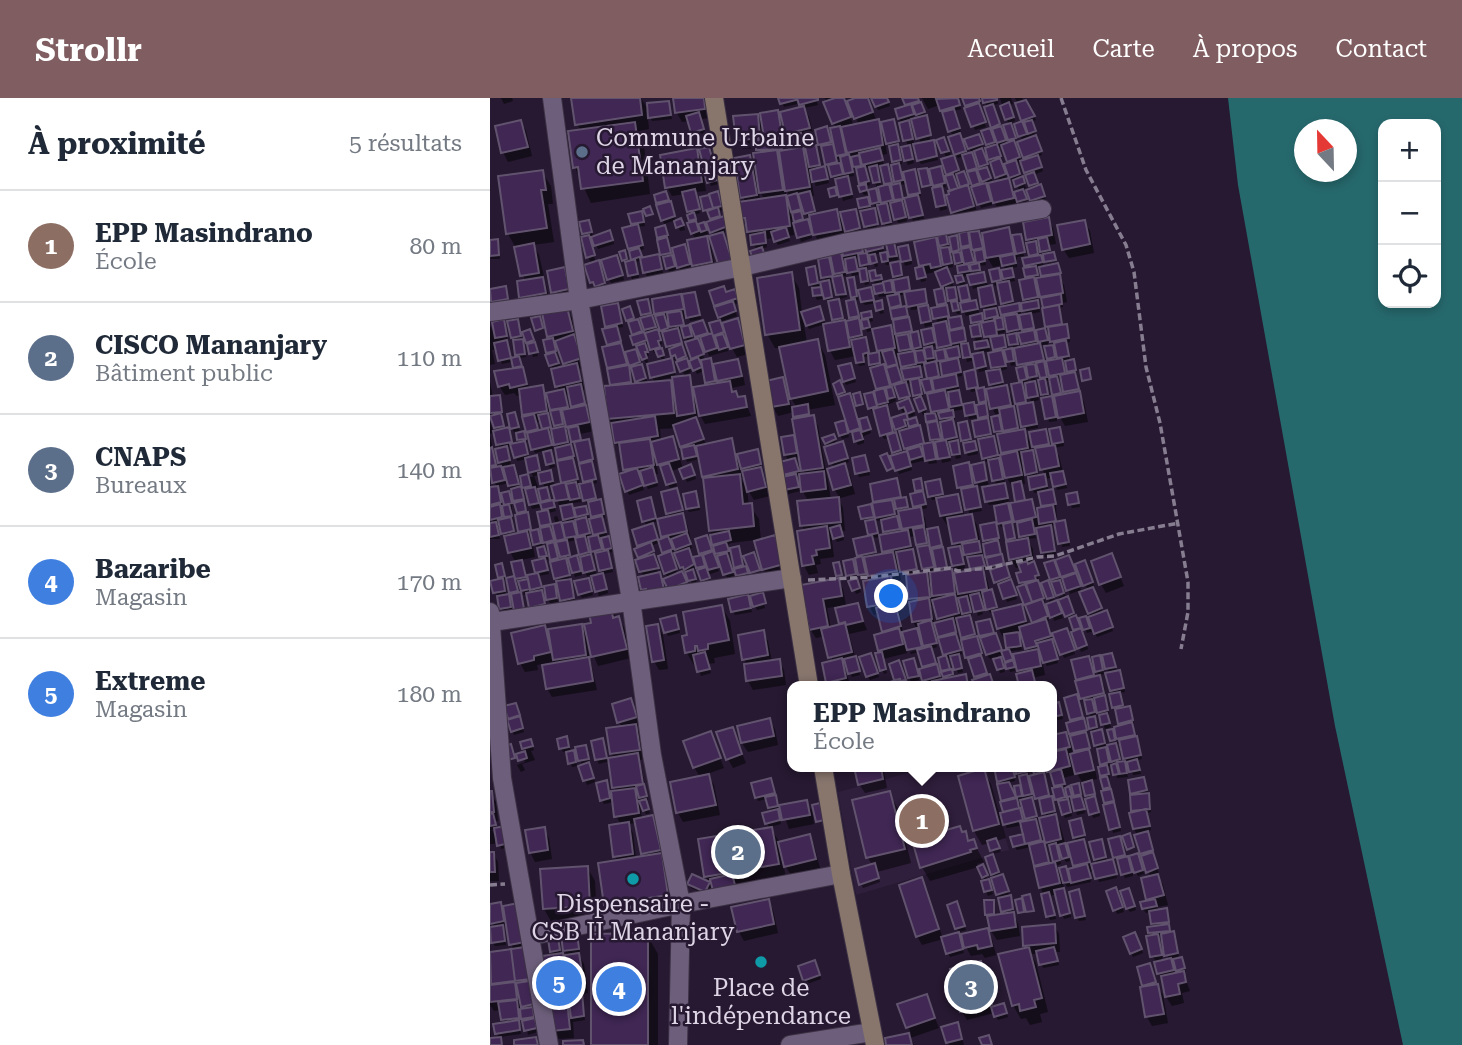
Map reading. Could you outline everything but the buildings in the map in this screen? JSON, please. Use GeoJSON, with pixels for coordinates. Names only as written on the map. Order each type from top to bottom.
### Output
{"type":"FeatureCollection","features":[{"type":"Feature","properties":{"kind":"street"},"geometry":{"type":"LineString","coordinates":[[552,98],[579,300],[631,600],[652,755],[681,904],[678,1045]]}},
{"type":"Feature","properties":{"kind":"street"},"geometry":{"type":"LineString","coordinates":[[714,98],[809,681]]}},
{"type":"Feature","properties":{"kind":"street"},"geometry":{"type":"LineString","coordinates":[[490,312],[579,300],[848,242],[1042,209]]}},
{"type":"Feature","properties":{"kind":"street"},"geometry":{"type":"LineString","coordinates":[[549,1045],[502,778],[491,617],[792,578]]}},
{"type":"Feature","properties":{"kind":"street"},"geometry":{"type":"LineString","coordinates":[[790,1045],[874,1038],[824,772]]}},
{"type":"Feature","properties":{"kind":"street"},"geometry":{"type":"LineString","coordinates":[[530,936],[841,874]]}},
{"type":"Feature","properties":{"kind":"path"},"geometry":{"type":"LineString","coordinates":[[1061,98],[1086,170],[1126,244],[1131,263],[1146,367],[1179,523],[1188,582],[1188,612],[1181,649]]}},
{"type":"Feature","properties":{"kind":"path"},"geometry":{"type":"LineString","coordinates":[[792,578],[842,579],[950,568],[958,571],[989,568],[1037,557],[1055,556],[1119,534],[1179,523]]}},
{"type":"Feature","properties":{"kind":"shaded area"},"geometry":{"type":"Polygon","coordinates":[[[1228,98],[1462,98],[1462,1045],[1403,1045],[1335,726],[1238,185],[1228,98]]]}},
{"type":"Feature","properties":{"kind":"shaded area"},"geometry":{"type":"Polygon","coordinates":[[[911,772],[987,772],[1009,850],[856,895],[838,792],[911,772]]]}},
{"type":"Feature","properties":{"kind":"place","name":"Commune Urbaine de Mananjary"},"geometry":{"type":"Point","coordinates":[582,152]}},
{"type":"Feature","properties":{"kind":"place","name":"EPP Masindrano"},"geometry":{"type":"Point","coordinates":[922,821]}},
{"type":"Feature","properties":{"kind":"place","name":"CISCO Mananjary"},"geometry":{"type":"Point","coordinates":[738,852]}},
{"type":"Feature","properties":{"kind":"place","name":"Dispensaire - CSB II Mananjary"},"geometry":{"type":"Point","coordinates":[633,879]}},
{"type":"Feature","properties":{"kind":"place","name":"Place de l'indépendance"},"geometry":{"type":"Point","coordinates":[761,962]}},
{"type":"Feature","properties":{"kind":"place","name":"Extreme"},"geometry":{"type":"Point","coordinates":[559,983]}},
{"type":"Feature","properties":{"kind":"place","name":"CNAPS"},"geometry":{"type":"Point","coordinates":[971,987]}},
{"type":"Feature","properties":{"kind":"place","name":"Bazaribe"},"geometry":{"type":"Point","coordinates":[619,989]}}]}
